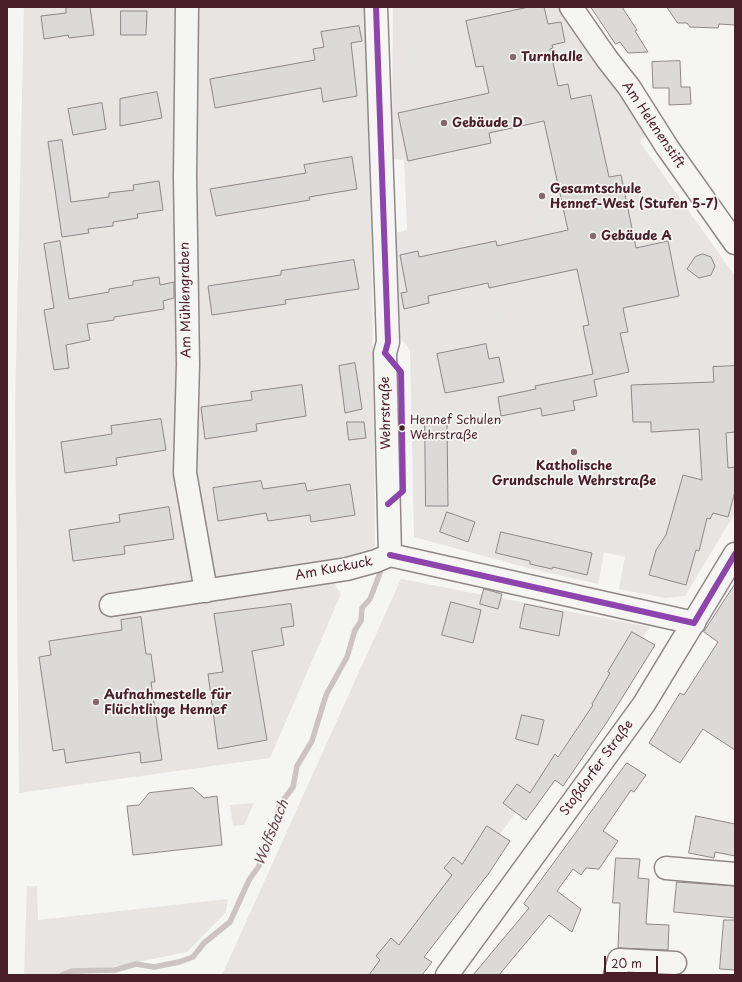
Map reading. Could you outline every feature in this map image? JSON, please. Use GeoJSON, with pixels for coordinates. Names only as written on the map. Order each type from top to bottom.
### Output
{"type":"FeatureCollection","features":[{"type":"Feature","properties":{"kind":"street","name":"Am Mühlengraben"},"geometry":{"type":"LineString","coordinates":[[187,7],[185,184],[188,364],[185,473],[206,590]]}},
{"type":"Feature","properties":{"kind":"street","name":"Wehrstraße"},"geometry":{"type":"LineString","coordinates":[[376,7],[388,342],[385,353],[390,555]]}},
{"type":"Feature","properties":{"kind":"street","name":"Am Helenenstift"},"geometry":{"type":"LineString","coordinates":[[571,7],[607,59],[629,87],[667,147],[735,242]]}},
{"type":"Feature","properties":{"kind":"street","name":"Stoßdorfer Straße"},"geometry":{"type":"LineString","coordinates":[[447,975],[644,704],[735,554]]}},
{"type":"Feature","properties":{"kind":"street","name":"Am Kuckuck"},"geometry":{"type":"LineString","coordinates":[[111,605],[346,569],[376,561],[390,555],[694,623]]}},
{"type":"Feature","properties":{"kind":"street"},"geometry":{"type":"LineString","coordinates":[[666,868],[735,874]]}},
{"type":"Feature","properties":{"kind":"street"},"geometry":{"type":"LineString","coordinates":[[615,975],[619,960],[675,963]]}},
{"type":"Feature","properties":{"kind":"shaded area"},"geometry":{"type":"Polygon","coordinates":[[[24,7],[369,7],[375,546],[369,552],[330,560],[333,582],[341,594],[270,758],[19,793],[15,405],[24,7]]]}},
{"type":"Feature","properties":{"kind":"shaded area","name":"Gesamtschule Hennef-West (Stufen 5-7)"},"geometry":{"type":"Polygon","coordinates":[[[393,7],[562,7],[649,135],[639,141],[735,276],[735,513],[685,596],[665,598],[619,589],[625,557],[604,552],[598,584],[528,568],[414,537],[410,350],[397,334],[396,233],[408,230],[404,160],[392,159],[393,7]]]}},
{"type":"Feature","properties":{"kind":"shaded area"},"geometry":{"type":"Polygon","coordinates":[[[421,29],[415,33],[409,43],[409,73],[420,85],[445,83],[447,103],[398,113],[408,158],[392,159],[393,30],[421,29]]]}},
{"type":"Feature","properties":{"kind":"shaded area"},"geometry":{"type":"Polygon","coordinates":[[[460,75],[477,76],[481,95],[455,101],[454,81],[460,75]]]}},
{"type":"Feature","properties":{"kind":"shaded area"},"geometry":{"type":"Polygon","coordinates":[[[638,119],[649,135],[639,141],[691,214],[683,220],[674,220],[684,213],[654,168],[632,183],[645,204],[635,210],[646,227],[638,229],[632,206],[628,207],[621,175],[609,177],[597,124],[638,119]]]}},
{"type":"Feature","properties":{"kind":"shaded area"},"geometry":{"type":"Polygon","coordinates":[[[426,171],[435,215],[414,234],[396,239],[396,233],[407,230],[405,177],[426,171]]]}},
{"type":"Feature","properties":{"kind":"shaded area"},"geometry":{"type":"Polygon","coordinates":[[[533,209],[539,236],[497,246],[495,241],[419,257],[416,243],[423,234],[533,209]]]}},
{"type":"Feature","properties":{"kind":"shaded area"},"geometry":{"type":"Polygon","coordinates":[[[701,229],[735,276],[735,366],[714,381],[631,385],[620,333],[668,323],[664,299],[679,295],[668,241],[653,244],[651,238],[701,229]]]}},
{"type":"Feature","properties":{"kind":"shaded area"},"geometry":{"type":"Polygon","coordinates":[[[510,305],[532,315],[533,327],[507,333],[502,307],[510,305]]]}},
{"type":"Feature","properties":{"kind":"shaded area"},"geometry":{"type":"Polygon","coordinates":[[[583,326],[594,377],[567,379],[536,386],[536,389],[509,395],[504,382],[499,357],[534,349],[533,338],[583,326]]]}},
{"type":"Feature","properties":{"kind":"shaded area"},"geometry":{"type":"Polygon","coordinates":[[[401,579],[650,627],[398,975],[222,975],[401,579]]]}},
{"type":"Feature","properties":{"kind":"shaded area"},"geometry":{"type":"Polygon","coordinates":[[[254,803],[244,825],[233,826],[230,805],[254,803]]]}},
{"type":"Feature","properties":{"kind":"shaded area"},"geometry":{"type":"Polygon","coordinates":[[[27,886],[37,886],[38,920],[228,899],[226,912],[187,952],[74,975],[24,975],[27,886]]]}},
{"type":"Feature","properties":{"kind":"building"},"geometry":{"type":"Polygon","coordinates":[[[90,7],[94,35],[69,38],[68,35],[44,39],[41,16],[66,13],[66,8],[90,7]]]}},
{"type":"Feature","properties":{"kind":"building"},"geometry":{"type":"Polygon","coordinates":[[[529,7],[544,7],[548,24],[561,22],[565,42],[552,45],[553,48],[550,49],[558,86],[568,84],[571,99],[591,95],[609,177],[621,175],[636,248],[668,241],[679,296],[623,308],[628,332],[620,333],[629,372],[594,380],[597,396],[573,401],[575,410],[542,416],[541,408],[501,416],[498,397],[536,389],[535,386],[593,374],[583,326],[589,325],[577,269],[489,288],[488,283],[428,296],[429,303],[404,309],[401,293],[407,292],[400,255],[418,251],[419,257],[496,241],[497,246],[568,230],[544,121],[489,133],[491,143],[408,161],[398,113],[489,93],[483,66],[476,67],[466,21],[529,7]]]}},
{"type":"Feature","properties":{"kind":"building"},"geometry":{"type":"Polygon","coordinates":[[[591,7],[622,7],[637,30],[635,31],[648,52],[628,53],[620,42],[616,44],[591,7]]]}},
{"type":"Feature","properties":{"kind":"building"},"geometry":{"type":"Polygon","coordinates":[[[667,7],[735,7],[735,25],[719,24],[718,28],[690,27],[687,23],[678,23],[667,7]]]}},
{"type":"Feature","properties":{"kind":"building"},"geometry":{"type":"Polygon","coordinates":[[[121,11],[147,11],[146,35],[121,35],[121,11]]]}},
{"type":"Feature","properties":{"kind":"building"},"geometry":{"type":"Polygon","coordinates":[[[359,26],[362,41],[351,43],[357,96],[323,102],[321,88],[215,108],[210,79],[315,60],[313,49],[324,47],[321,32],[359,26]]]}},
{"type":"Feature","properties":{"kind":"building"},"geometry":{"type":"Polygon","coordinates":[[[680,61],[681,87],[690,87],[691,104],[669,105],[669,88],[653,88],[652,62],[680,61]]]}},
{"type":"Feature","properties":{"kind":"building"},"geometry":{"type":"Polygon","coordinates":[[[157,92],[162,118],[120,126],[120,99],[157,92]]]}},
{"type":"Feature","properties":{"kind":"building"},"geometry":{"type":"Polygon","coordinates":[[[102,103],[106,129],[73,135],[68,109],[102,103]]]}},
{"type":"Feature","properties":{"kind":"building"},"geometry":{"type":"Polygon","coordinates":[[[62,140],[71,202],[109,197],[109,193],[134,190],[133,185],[159,181],[163,210],[137,214],[138,218],[113,222],[113,226],[88,229],[89,233],[62,237],[48,142],[62,140]]]}},
{"type":"Feature","properties":{"kind":"building"},"geometry":{"type":"Polygon","coordinates":[[[352,157],[357,189],[309,197],[310,200],[216,216],[210,189],[306,173],[304,165],[352,157]]]}},
{"type":"Feature","properties":{"kind":"building"},"geometry":{"type":"Polygon","coordinates":[[[60,241],[69,299],[109,292],[109,289],[133,285],[133,281],[159,277],[160,285],[174,282],[174,298],[163,301],[164,309],[114,317],[114,320],[87,324],[90,340],[66,345],[69,368],[54,370],[44,310],[54,308],[44,244],[60,241]]]}},
{"type":"Feature","properties":{"kind":"building"},"geometry":{"type":"Polygon","coordinates":[[[703,254],[711,257],[715,266],[711,275],[699,278],[687,269],[695,257],[703,254]]]}},
{"type":"Feature","properties":{"kind":"building"},"geometry":{"type":"Polygon","coordinates":[[[354,260],[359,289],[285,300],[286,304],[212,315],[208,286],[281,275],[281,271],[354,260]]]}},
{"type":"Feature","properties":{"kind":"building"},"geometry":{"type":"Polygon","coordinates":[[[486,344],[489,359],[499,357],[504,382],[445,393],[437,354],[486,344]]]}},
{"type":"Feature","properties":{"kind":"building"},"geometry":{"type":"Polygon","coordinates":[[[355,363],[362,409],[345,413],[339,366],[355,363]]]}},
{"type":"Feature","properties":{"kind":"building"},"geometry":{"type":"Polygon","coordinates":[[[735,366],[735,432],[726,433],[728,468],[735,467],[735,492],[728,517],[713,513],[710,519],[707,518],[699,551],[696,550],[686,585],[649,575],[656,550],[666,535],[683,475],[702,480],[699,429],[651,432],[651,422],[633,422],[631,385],[714,382],[713,367],[735,366]]]}},
{"type":"Feature","properties":{"kind":"building"},"geometry":{"type":"Polygon","coordinates":[[[302,385],[306,416],[256,424],[257,431],[205,439],[201,407],[252,400],[251,392],[302,385]]]}},
{"type":"Feature","properties":{"kind":"building"},"geometry":{"type":"Polygon","coordinates":[[[161,419],[166,450],[116,458],[117,465],[65,473],[61,442],[112,434],[111,426],[161,419]]]}},
{"type":"Feature","properties":{"kind":"building"},"geometry":{"type":"Polygon","coordinates":[[[425,421],[447,421],[448,506],[426,506],[425,421]]]}},
{"type":"Feature","properties":{"kind":"building"},"geometry":{"type":"Polygon","coordinates":[[[347,422],[364,422],[366,438],[349,440],[347,422]]]}},
{"type":"Feature","properties":{"kind":"building"},"geometry":{"type":"Polygon","coordinates":[[[261,481],[263,489],[305,483],[307,491],[350,484],[355,515],[311,522],[310,515],[268,521],[266,513],[218,521],[213,488],[261,481]]]}},
{"type":"Feature","properties":{"kind":"building"},"geometry":{"type":"Polygon","coordinates":[[[169,507],[174,539],[124,546],[125,554],[73,561],[69,530],[120,522],[119,515],[169,507]]]}},
{"type":"Feature","properties":{"kind":"building"},"geometry":{"type":"Polygon","coordinates":[[[447,512],[475,522],[468,542],[440,532],[447,512]]]}},
{"type":"Feature","properties":{"kind":"building"},"geometry":{"type":"Polygon","coordinates":[[[501,532],[592,553],[587,575],[553,567],[552,569],[530,564],[530,561],[496,553],[501,532]]]}},
{"type":"Feature","properties":{"kind":"building"},"geometry":{"type":"Polygon","coordinates":[[[735,584],[735,750],[703,729],[680,763],[649,743],[680,693],[684,695],[718,642],[704,632],[735,584]]]}},
{"type":"Feature","properties":{"kind":"building"},"geometry":{"type":"Polygon","coordinates":[[[484,589],[502,594],[498,609],[480,604],[484,589]]]}},
{"type":"Feature","properties":{"kind":"building"},"geometry":{"type":"Polygon","coordinates":[[[451,602],[481,610],[473,643],[442,635],[451,602]]]}},
{"type":"Feature","properties":{"kind":"building"},"geometry":{"type":"Polygon","coordinates":[[[291,604],[294,626],[281,628],[284,645],[252,651],[267,740],[218,749],[208,674],[223,672],[214,614],[291,604]]]}},
{"type":"Feature","properties":{"kind":"building"},"geometry":{"type":"Polygon","coordinates":[[[525,604],[563,612],[559,636],[520,628],[525,604]]]}},
{"type":"Feature","properties":{"kind":"building","name":"Aufnahmestelle für Flüchtlinge Hennef"},"geometry":{"type":"Polygon","coordinates":[[[141,617],[146,654],[151,654],[155,682],[151,682],[162,760],[141,763],[140,752],[66,763],[64,749],[53,751],[39,657],[51,655],[49,641],[122,630],[121,620],[141,617]]]}},
{"type":"Feature","properties":{"kind":"building"},"geometry":{"type":"Polygon","coordinates":[[[632,632],[655,645],[607,722],[563,786],[555,780],[526,820],[503,803],[517,784],[530,793],[555,754],[558,757],[593,705],[592,704],[610,673],[608,672],[632,632]]]}},
{"type":"Feature","properties":{"kind":"building"},"geometry":{"type":"Polygon","coordinates":[[[522,715],[544,720],[538,745],[516,739],[522,715]]]}},
{"type":"Feature","properties":{"kind":"building"},"geometry":{"type":"Polygon","coordinates":[[[627,763],[646,775],[634,792],[631,790],[603,831],[618,841],[599,869],[586,868],[581,875],[573,869],[557,891],[581,909],[572,932],[549,915],[499,975],[473,975],[529,908],[524,904],[627,763]]]}},
{"type":"Feature","properties":{"kind":"building"},"geometry":{"type":"Polygon","coordinates":[[[193,788],[204,798],[217,796],[222,845],[133,855],[127,806],[139,805],[149,793],[193,788]]]}},
{"type":"Feature","properties":{"kind":"building"},"geometry":{"type":"Polygon","coordinates":[[[696,816],[735,824],[735,856],[715,852],[714,858],[689,853],[696,816]]]}},
{"type":"Feature","properties":{"kind":"building"},"geometry":{"type":"Polygon","coordinates":[[[487,826],[510,841],[489,873],[424,957],[432,962],[422,975],[369,975],[380,960],[376,956],[391,938],[399,945],[452,875],[444,868],[453,857],[462,864],[487,826]]]}},
{"type":"Feature","properties":{"kind":"building"},"geometry":{"type":"Polygon","coordinates":[[[616,858],[640,859],[638,878],[649,879],[646,924],[669,925],[668,950],[618,948],[620,903],[613,903],[616,858]]]}},
{"type":"Feature","properties":{"kind":"building"},"geometry":{"type":"Polygon","coordinates":[[[677,882],[735,886],[735,918],[674,912],[677,882]]]}},
{"type":"Feature","properties":{"kind":"building"},"geometry":{"type":"Polygon","coordinates":[[[724,920],[735,920],[735,970],[720,969],[724,920]]]}},
{"type":"Feature","properties":{"kind":"waterway","name":"Wolfsbach"},"geometry":{"type":"LineString","coordinates":[[62,975],[72,971],[115,970],[136,964],[154,967],[179,962],[193,957],[204,943],[230,922],[249,880],[259,866],[261,857],[276,825],[279,806],[293,787],[297,766],[312,741],[326,695],[347,657],[355,630],[361,621],[362,608],[370,599],[380,573]]}},
{"type":"Feature","properties":{"kind":"transit line"},"geometry":{"type":"LineString","coordinates":[[376,7],[388,342],[385,353]]}},
{"type":"Feature","properties":{"kind":"transit line"},"geometry":{"type":"LineString","coordinates":[[385,353],[401,372],[403,491],[388,504]]}},
{"type":"Feature","properties":{"kind":"transit line"},"geometry":{"type":"LineString","coordinates":[[694,623],[735,554]]}},
{"type":"Feature","properties":{"kind":"transit line"},"geometry":{"type":"LineString","coordinates":[[390,555],[694,623]]}},
{"type":"Feature","properties":{"kind":"place","name":"Turnhalle"},"geometry":{"type":"Point","coordinates":[513,57]}},
{"type":"Feature","properties":{"kind":"place","name":"Gebäude D"},"geometry":{"type":"Point","coordinates":[444,123]}},
{"type":"Feature","properties":{"kind":"place","name":"Gesamtschule Hennef-West (Stufen 5-7)"},"geometry":{"type":"Point","coordinates":[542,196]}},
{"type":"Feature","properties":{"kind":"place","name":"Gebäude A"},"geometry":{"type":"Point","coordinates":[593,236]}},
{"type":"Feature","properties":{"kind":"place","name":"Hennef Schulen Wehrstraße"},"geometry":{"type":"Point","coordinates":[402,428]}},
{"type":"Feature","properties":{"kind":"place","name":"Katholische Grundschule Wehrstraße"},"geometry":{"type":"Point","coordinates":[574,452]}},
{"type":"Feature","properties":{"kind":"place","name":"Aufnahmestelle für Flüchtlinge Hennef"},"geometry":{"type":"Point","coordinates":[96,702]}}]}
